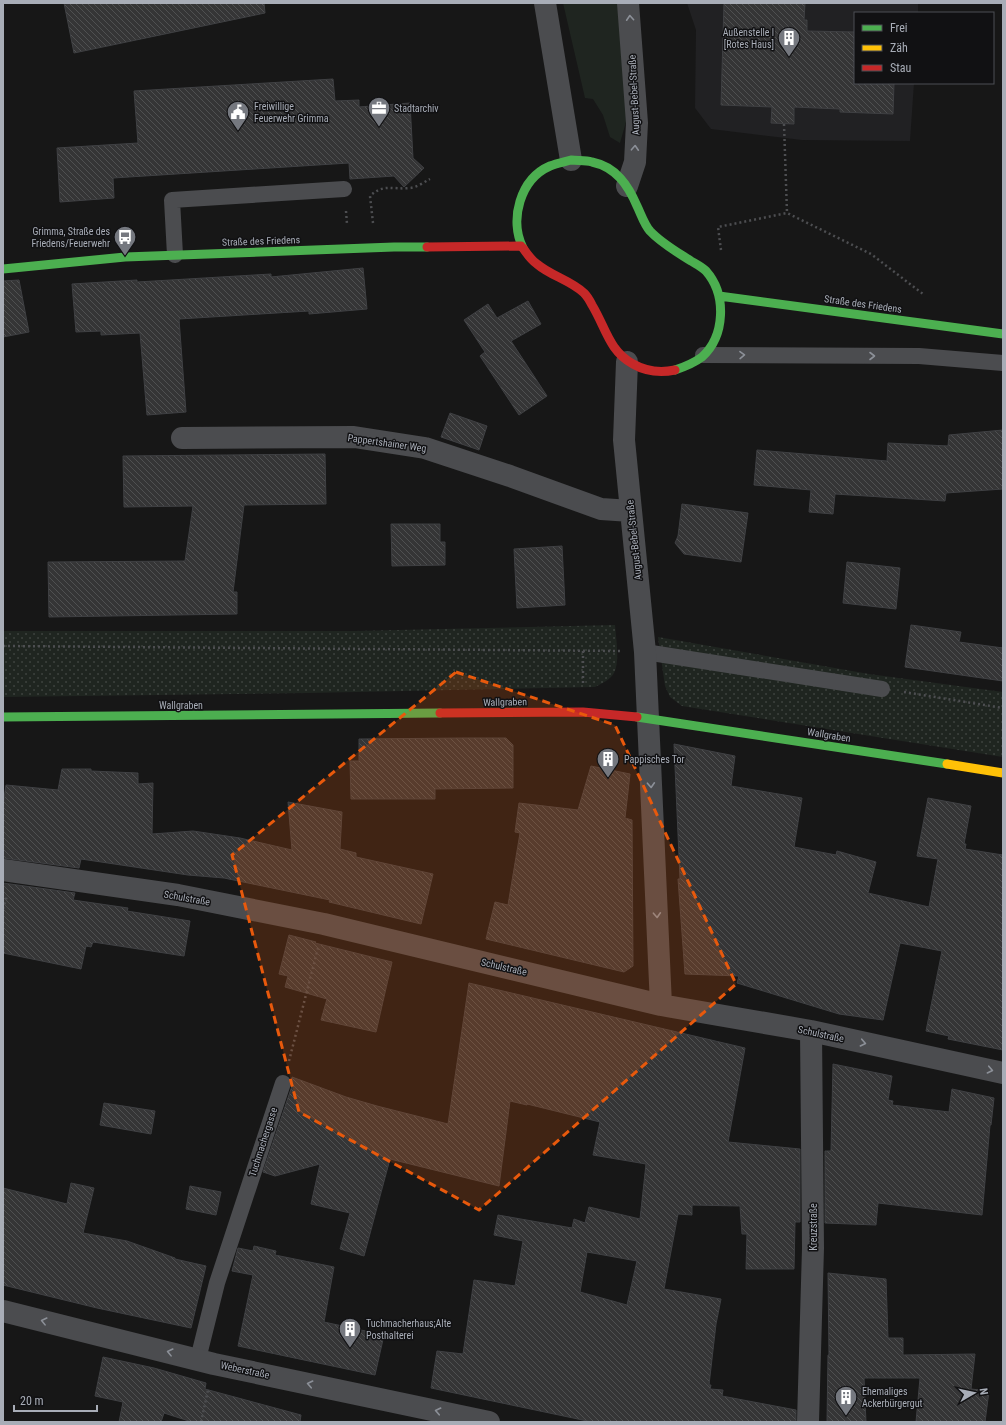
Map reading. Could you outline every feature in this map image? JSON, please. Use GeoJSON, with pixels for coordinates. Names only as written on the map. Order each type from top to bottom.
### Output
{"type":"FeatureCollection","features":[{"type":"Feature","properties":{"kind":"street"},"geometry":{"type":"LineString","coordinates":[[545,3],[571,160]]}},
{"type":"Feature","properties":{"kind":"street","name":"August-Bebel-Straße"},"geometry":{"type":"LineString","coordinates":[[627,186],[635,162],[637,123],[628,3]]}},
{"type":"Feature","properties":{"kind":"street"},"geometry":{"type":"LineString","coordinates":[[571,160],[593,162],[620,175],[627,186],[648,228],[662,242],[705,270],[712,280],[719,296],[721,314],[719,330],[704,355],[687,366],[669,371],[651,372],[627,362],[614,351],[596,312],[584,293],[541,268],[529,258],[521,246],[516,223],[519,202],[526,186],[538,173],[550,165],[571,160]]}},
{"type":"Feature","properties":{"kind":"street","name":"Straße des Friedens"},"geometry":{"type":"LineString","coordinates":[[3,270],[117,258],[175,255],[376,247],[521,246]]}},
{"type":"Feature","properties":{"kind":"street","name":"Straße des Friedens"},"geometry":{"type":"LineString","coordinates":[[719,296],[1003,334]]}},
{"type":"Feature","properties":{"kind":"street","name":"August-Bebel-Straße"},"geometry":{"type":"LineString","coordinates":[[627,362],[624,440],[645,652],[648,718]]}},
{"type":"Feature","properties":{"kind":"street","name":"Pappertshainer Weg"},"geometry":{"type":"LineString","coordinates":[[182,438],[354,437],[425,448],[510,476],[601,509],[630,511]]}},
{"type":"Feature","properties":{"kind":"street","name":"Wallgraben"},"geometry":{"type":"LineString","coordinates":[[3,717],[583,712],[648,718],[1003,773]]}},
{"type":"Feature","properties":{"kind":"street"},"geometry":{"type":"LineString","coordinates":[[648,718],[661,1005]]}},
{"type":"Feature","properties":{"kind":"street","name":"Schulstraße"},"geometry":{"type":"LineString","coordinates":[[3,870],[178,895],[324,924],[661,1005],[811,1031],[1003,1073]]}},
{"type":"Feature","properties":{"kind":"street","name":"Kreuzstraße"},"geometry":{"type":"LineString","coordinates":[[808,1422],[813,1248],[811,1031]]}},
{"type":"Feature","properties":{"kind":"street","name":"Weberstraße"},"geometry":{"type":"LineString","coordinates":[[3,1311],[206,1361],[490,1422]]}},
{"type":"Feature","properties":{"kind":"lane"},"geometry":{"type":"LineString","coordinates":[[175,255],[172,200],[344,189]]}},
{"type":"Feature","properties":{"kind":"lane"},"geometry":{"type":"LineString","coordinates":[[704,355],[920,356],[1003,363]]}},
{"type":"Feature","properties":{"kind":"lane"},"geometry":{"type":"LineString","coordinates":[[645,652],[882,689]]}},
{"type":"Feature","properties":{"kind":"lane","name":"Tuchmachergasse"},"geometry":{"type":"LineString","coordinates":[[206,1361],[217,1283],[283,1083]]}},
{"type":"Feature","properties":{"kind":"path"},"geometry":{"type":"LineString","coordinates":[[784,124],[787,213]]}},
{"type":"Feature","properties":{"kind":"path"},"geometry":{"type":"LineString","coordinates":[[376,247],[370,196],[377,190],[390,187],[411,188],[430,179]]}},
{"type":"Feature","properties":{"kind":"path"},"geometry":{"type":"LineString","coordinates":[[344,189],[349,248]]}},
{"type":"Feature","properties":{"kind":"path"},"geometry":{"type":"LineString","coordinates":[[721,257],[718,227],[787,213],[871,254],[923,294]]}},
{"type":"Feature","properties":{"kind":"path"},"geometry":{"type":"LineString","coordinates":[[3,646],[645,652]]}},
{"type":"Feature","properties":{"kind":"path"},"geometry":{"type":"LineString","coordinates":[[583,651],[583,691]]}},
{"type":"Feature","properties":{"kind":"path"},"geometry":{"type":"LineString","coordinates":[[882,689],[1003,708]]}},
{"type":"Feature","properties":{"kind":"path"},"geometry":{"type":"LineString","coordinates":[[283,1083],[324,924]]}},
{"type":"Feature","properties":{"kind":"path"},"geometry":{"type":"LineString","coordinates":[[201,1422],[206,1361]]}},
{"type":"Feature","properties":{"kind":"highlighted area"},"geometry":{"type":"Polygon","coordinates":[[[456,672],[615,725],[736,984],[479,1210],[299,1112],[232,855],[456,672]]]}},
{"type":"Feature","properties":{"kind":"shaded area"},"geometry":{"type":"Polygon","coordinates":[[[563,3],[619,3],[628,102],[626,122],[620,143],[610,137],[603,115],[593,99],[585,98],[563,3]]]}},
{"type":"Feature","properties":{"kind":"shaded area"},"geometry":{"type":"Polygon","coordinates":[[[687,3],[918,3],[918,12],[854,12],[854,84],[914,84],[910,141],[802,140],[711,129],[695,108],[696,30],[687,3]]]}},
{"type":"Feature","properties":{"kind":"shaded area"},"geometry":{"type":"Polygon","coordinates":[[[615,625],[617,650],[616,668],[610,678],[595,687],[3,697],[3,631],[355,631],[615,625]]]}},
{"type":"Feature","properties":{"kind":"shaded area"},"geometry":{"type":"Polygon","coordinates":[[[658,637],[869,674],[1003,692],[1003,757],[682,706],[670,697],[665,686],[658,637]]]}},
{"type":"Feature","properties":{"kind":"building"},"geometry":{"type":"Polygon","coordinates":[[[64,3],[264,3],[265,13],[74,53],[64,3]]]}},
{"type":"Feature","properties":{"kind":"building","name":"Außenstelle l [Rotes Haus]"},"geometry":{"type":"Polygon","coordinates":[[[724,3],[805,3],[804,20],[807,20],[807,31],[854,32],[854,84],[894,84],[893,114],[840,112],[840,109],[794,107],[794,124],[771,123],[772,107],[721,105],[724,3]]]}},
{"type":"Feature","properties":{"kind":"building"},"geometry":{"type":"Polygon","coordinates":[[[333,79],[335,101],[359,100],[359,107],[410,103],[413,158],[424,168],[404,187],[394,176],[350,179],[349,163],[113,178],[114,198],[60,202],[57,148],[138,143],[134,91],[333,79]]]}},
{"type":"Feature","properties":{"kind":"building"},"geometry":{"type":"Polygon","coordinates":[[[363,268],[367,309],[309,314],[309,311],[179,319],[186,412],[147,415],[140,333],[101,335],[101,331],[76,332],[72,284],[137,280],[137,282],[271,274],[271,277],[363,268]]]}},
{"type":"Feature","properties":{"kind":"building"},"geometry":{"type":"Polygon","coordinates":[[[19,280],[29,332],[3,337],[3,281],[19,280]]]}},
{"type":"Feature","properties":{"kind":"building"},"geometry":{"type":"Polygon","coordinates":[[[528,301],[541,324],[511,341],[547,396],[519,415],[480,356],[485,352],[464,320],[488,304],[497,318],[528,301]]]}},
{"type":"Feature","properties":{"kind":"building"},"geometry":{"type":"Polygon","coordinates":[[[450,413],[487,426],[479,450],[441,437],[450,413]]]}},
{"type":"Feature","properties":{"kind":"building"},"geometry":{"type":"Polygon","coordinates":[[[1003,430],[1003,489],[946,493],[945,501],[835,494],[833,514],[809,512],[811,490],[754,485],[757,450],[887,461],[888,443],[948,446],[949,435],[1003,430]]]}},
{"type":"Feature","properties":{"kind":"building"},"geometry":{"type":"Polygon","coordinates":[[[325,454],[326,504],[244,505],[233,592],[237,592],[237,614],[49,617],[48,562],[185,561],[193,506],[124,507],[123,456],[325,454]]]}},
{"type":"Feature","properties":{"kind":"building"},"geometry":{"type":"Polygon","coordinates":[[[682,504],[748,513],[741,562],[684,554],[675,543],[678,536],[682,504]]]}},
{"type":"Feature","properties":{"kind":"building"},"geometry":{"type":"Polygon","coordinates":[[[391,524],[440,524],[440,542],[445,542],[445,565],[392,566],[391,524]]]}},
{"type":"Feature","properties":{"kind":"building"},"geometry":{"type":"Polygon","coordinates":[[[562,546],[565,605],[517,608],[514,549],[562,546]]]}},
{"type":"Feature","properties":{"kind":"building"},"geometry":{"type":"Polygon","coordinates":[[[847,562],[900,568],[896,609],[843,603],[847,562]]]}},
{"type":"Feature","properties":{"kind":"building"},"geometry":{"type":"Polygon","coordinates":[[[911,625],[961,632],[959,642],[1003,648],[1003,681],[905,667],[911,625]]]}},
{"type":"Feature","properties":{"kind":"building"},"geometry":{"type":"Polygon","coordinates":[[[506,738],[513,745],[513,788],[435,789],[435,799],[351,799],[350,761],[359,761],[359,739],[506,738]]]}},
{"type":"Feature","properties":{"kind":"building"},"geometry":{"type":"Polygon","coordinates":[[[674,744],[735,756],[731,786],[802,798],[794,847],[836,855],[837,851],[876,862],[868,893],[929,907],[938,859],[917,856],[928,798],[971,806],[964,844],[966,844],[965,849],[1003,855],[1003,1050],[948,1039],[949,1036],[926,1031],[942,951],[900,943],[883,1020],[839,1014],[737,983],[739,976],[685,974],[678,879],[680,879],[674,744]]]}},
{"type":"Feature","properties":{"kind":"building"},"geometry":{"type":"Polygon","coordinates":[[[591,766],[630,774],[625,818],[632,820],[633,966],[624,972],[486,939],[495,902],[508,905],[520,833],[515,832],[519,803],[578,810],[591,766]]]}},
{"type":"Feature","properties":{"kind":"building"},"geometry":{"type":"Polygon","coordinates":[[[62,769],[91,769],[91,771],[138,773],[138,784],[153,783],[152,834],[193,831],[240,838],[292,850],[288,802],[342,812],[340,849],[356,853],[356,857],[433,874],[421,924],[329,902],[330,900],[224,878],[188,875],[81,859],[79,868],[3,858],[3,805],[6,785],[58,790],[62,769]]]}},
{"type":"Feature","properties":{"kind":"building"},"geometry":{"type":"Polygon","coordinates":[[[3,883],[75,893],[73,900],[128,908],[127,911],[190,921],[184,956],[93,942],[91,947],[86,946],[81,969],[3,953],[3,883]]]}},
{"type":"Feature","properties":{"kind":"building"},"geometry":{"type":"Polygon","coordinates":[[[289,935],[392,962],[376,1032],[321,1020],[327,999],[285,987],[288,976],[279,974],[289,935]]]}},
{"type":"Feature","properties":{"kind":"building"},"geometry":{"type":"Polygon","coordinates":[[[469,983],[745,1048],[728,1142],[800,1149],[800,1222],[795,1222],[794,1269],[746,1269],[747,1234],[742,1234],[740,1206],[692,1205],[692,1215],[678,1214],[664,1289],[721,1299],[716,1324],[709,1385],[711,1385],[710,1389],[723,1390],[722,1396],[796,1410],[796,1422],[592,1422],[431,1388],[437,1351],[463,1354],[474,1280],[515,1286],[523,1241],[494,1235],[498,1215],[572,1228],[574,1219],[585,1223],[589,1207],[640,1219],[646,1164],[593,1155],[600,1122],[510,1101],[499,1186],[390,1159],[364,1256],[340,1249],[350,1213],[311,1204],[320,1164],[275,1176],[263,1172],[292,1086],[292,1077],[346,1097],[448,1124],[469,983]],[[587,1252],[580,1292],[627,1305],[637,1261],[587,1252]]]}},
{"type":"Feature","properties":{"kind":"building"},"geometry":{"type":"Polygon","coordinates":[[[833,1064],[892,1076],[888,1100],[893,1101],[892,1105],[949,1112],[952,1089],[994,1098],[990,1125],[982,1215],[878,1203],[876,1225],[825,1223],[825,1151],[831,1151],[833,1064]]]}},
{"type":"Feature","properties":{"kind":"building"},"geometry":{"type":"Polygon","coordinates":[[[104,1103],[155,1111],[151,1134],[100,1125],[104,1103]]]}},
{"type":"Feature","properties":{"kind":"building"},"geometry":{"type":"Polygon","coordinates":[[[71,1183],[94,1188],[83,1233],[127,1241],[175,1259],[206,1266],[191,1328],[97,1308],[3,1285],[3,1188],[67,1204],[71,1183]]]}},
{"type":"Feature","properties":{"kind":"building"},"geometry":{"type":"Polygon","coordinates":[[[190,1186],[221,1192],[216,1215],[186,1209],[190,1186]]]}},
{"type":"Feature","properties":{"kind":"building"},"geometry":{"type":"Polygon","coordinates":[[[254,1246],[276,1251],[275,1255],[334,1267],[324,1322],[384,1335],[375,1375],[238,1346],[253,1275],[232,1271],[238,1248],[253,1251],[254,1246]]]}},
{"type":"Feature","properties":{"kind":"building"},"geometry":{"type":"Polygon","coordinates":[[[828,1273],[886,1279],[888,1338],[903,1338],[903,1355],[975,1354],[971,1389],[989,1391],[985,1422],[916,1422],[920,1378],[864,1378],[866,1422],[827,1422],[829,1355],[828,1273]]]}},
{"type":"Feature","properties":{"kind":"building"},"geometry":{"type":"Polygon","coordinates":[[[103,1357],[154,1368],[206,1383],[205,1389],[301,1415],[300,1422],[192,1422],[164,1413],[161,1422],[119,1422],[123,1402],[95,1396],[103,1357]]]}},
{"type":"Feature","properties":{"kind":"traffic: fast"},"geometry":{"type":"LineString","coordinates":[[571,160],[600,164],[608,168],[620,178],[630,191],[644,222],[650,231],[669,247],[706,271],[713,281],[720,303],[719,327],[715,338],[710,348],[702,357],[689,365],[675,370]]}},
{"type":"Feature","properties":{"kind":"traffic: fast"},"geometry":{"type":"LineString","coordinates":[[523,248],[519,237],[517,213],[525,190],[531,180],[540,172],[550,166],[571,160]]}},
{"type":"Feature","properties":{"kind":"traffic: fast"},"geometry":{"type":"LineString","coordinates":[[3,269],[125,257],[427,247]]}},
{"type":"Feature","properties":{"kind":"traffic: fast"},"geometry":{"type":"LineString","coordinates":[[719,296],[1003,334]]}},
{"type":"Feature","properties":{"kind":"traffic: fast"},"geometry":{"type":"LineString","coordinates":[[3,717],[440,713]]}},
{"type":"Feature","properties":{"kind":"traffic: fast"},"geometry":{"type":"LineString","coordinates":[[637,717],[947,764]]}},
{"type":"Feature","properties":{"kind":"traffic: slow"},"geometry":{"type":"LineString","coordinates":[[947,764],[1003,773]]}},
{"type":"Feature","properties":{"kind":"traffic: jam"},"geometry":{"type":"LineString","coordinates":[[427,247],[521,246]]}},
{"type":"Feature","properties":{"kind":"traffic: jam"},"geometry":{"type":"LineString","coordinates":[[523,248],[531,259],[542,268],[573,285],[585,294],[613,346],[625,359],[638,367],[648,370],[659,372],[675,370]]}},
{"type":"Feature","properties":{"kind":"traffic: jam"},"geometry":{"type":"LineString","coordinates":[[440,713],[583,712],[637,717]]}},
{"type":"Feature","properties":{"kind":"place","name":"Außenstelle l [Rotes Haus]"},"geometry":{"type":"Point","coordinates":[789,58]}},
{"type":"Feature","properties":{"kind":"place","name":"Stadtarchiv"},"geometry":{"type":"Point","coordinates":[379,128]}},
{"type":"Feature","properties":{"kind":"place","name":"Freiwillige Feuerwehr Grimma"},"geometry":{"type":"Point","coordinates":[238,132]}},
{"type":"Feature","properties":{"kind":"place","name":"Grimma, Straße des Friedens/Feuerwehr"},"geometry":{"type":"Point","coordinates":[125,256]}},
{"type":"Feature","properties":{"kind":"place","name":"Pappisches Tor"},"geometry":{"type":"Point","coordinates":[608,778]}},
{"type":"Feature","properties":{"kind":"place","name":"Tuchmacherhaus;Alte Posthalterei"},"geometry":{"type":"Point","coordinates":[350,1348]}},
{"type":"Feature","properties":{"kind":"place","name":"Ehemaliges Ackerbürgergut"},"geometry":{"type":"Point","coordinates":[846,1416]}}]}
